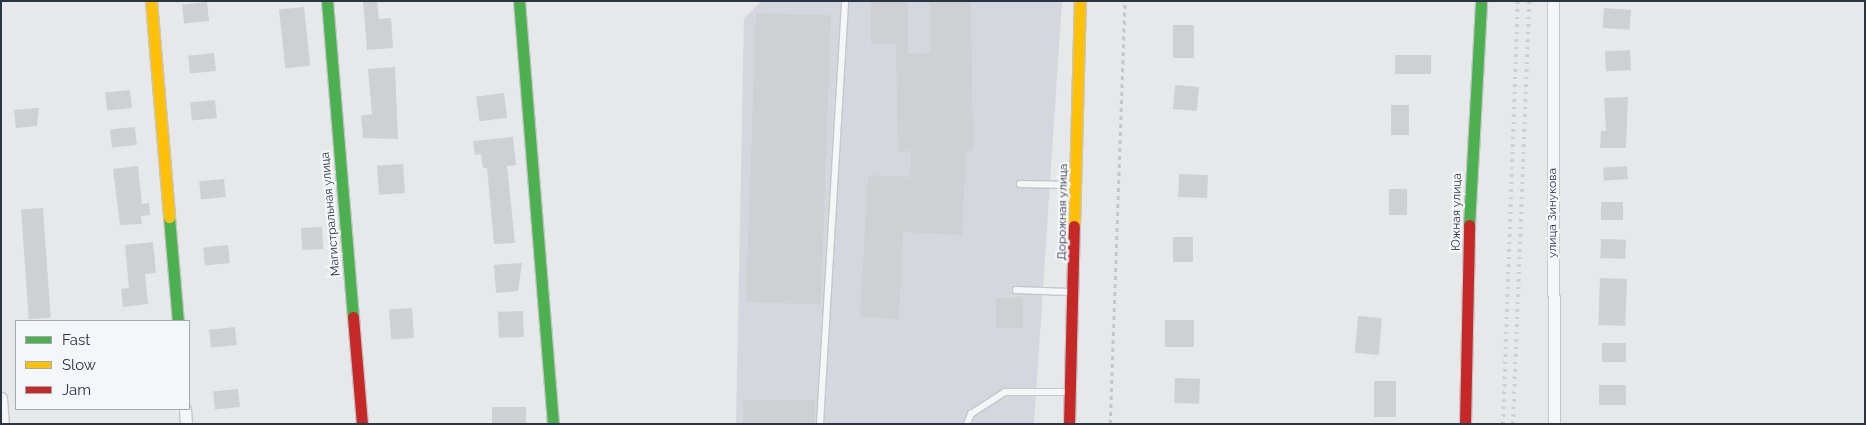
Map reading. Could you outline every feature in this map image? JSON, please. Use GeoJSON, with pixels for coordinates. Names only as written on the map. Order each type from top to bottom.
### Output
{"type":"FeatureCollection","features":[{"type":"Feature","properties":{"kind":"street"},"geometry":{"type":"LineString","coordinates":[[151,1],[178,320]]}},
{"type":"Feature","properties":{"kind":"street","name":"Магистральная улица"},"geometry":{"type":"LineString","coordinates":[[327,1],[362,424]]}},
{"type":"Feature","properties":{"kind":"street"},"geometry":{"type":"LineString","coordinates":[[519,1],[553,424]]}},
{"type":"Feature","properties":{"kind":"street","name":"Дорожная улица"},"geometry":{"type":"LineString","coordinates":[[1069,424],[1078,185],[1080,1]]}},
{"type":"Feature","properties":{"kind":"street","name":"Южная улица"},"geometry":{"type":"LineString","coordinates":[[1466,424],[1469,213],[1481,1]]}},
{"type":"Feature","properties":{"kind":"street","name":"улица Зинукова"},"geometry":{"type":"LineString","coordinates":[[1553,1],[1554,424]]}},
{"type":"Feature","properties":{"kind":"street"},"geometry":{"type":"LineString","coordinates":[[1,398],[3,424]]}},
{"type":"Feature","properties":{"kind":"street"},"geometry":{"type":"LineString","coordinates":[[185,410],[186,424]]}},
{"type":"Feature","properties":{"kind":"lane"},"geometry":{"type":"LineString","coordinates":[[820,424],[845,1]]}},
{"type":"Feature","properties":{"kind":"lane"},"geometry":{"type":"LineString","coordinates":[[1020,184],[1078,185]]}},
{"type":"Feature","properties":{"kind":"lane"},"geometry":{"type":"LineString","coordinates":[[1016,290],[1075,292]]}},
{"type":"Feature","properties":{"kind":"lane"},"geometry":{"type":"LineString","coordinates":[[967,424],[971,414],[1005,392],[1070,393]]}},
{"type":"Feature","properties":{"kind":"path"},"geometry":{"type":"LineString","coordinates":[[1110,424],[1125,1]]}},
{"type":"Feature","properties":{"kind":"shaded area"},"geometry":{"type":"Polygon","coordinates":[[[762,1],[1062,1],[1034,424],[736,424],[744,18],[762,1]]]}},
{"type":"Feature","properties":{"kind":"building"},"geometry":{"type":"Polygon","coordinates":[[[363,1],[377,1],[379,19],[391,18],[393,48],[367,50],[363,1]]]}},
{"type":"Feature","properties":{"kind":"building"},"geometry":{"type":"Polygon","coordinates":[[[871,1],[908,1],[908,54],[931,53],[930,1],[971,1],[973,151],[966,151],[962,235],[903,232],[899,319],[860,317],[868,175],[910,177],[911,151],[898,152],[896,44],[871,44],[871,1]]]}},
{"type":"Feature","properties":{"kind":"building"},"geometry":{"type":"Polygon","coordinates":[[[207,2],[209,21],[184,24],[182,5],[207,2]]]}},
{"type":"Feature","properties":{"kind":"building"},"geometry":{"type":"Polygon","coordinates":[[[304,7],[310,66],[285,68],[279,10],[304,7]]]}},
{"type":"Feature","properties":{"kind":"building"},"geometry":{"type":"Polygon","coordinates":[[[1604,8],[1631,10],[1630,30],[1603,28],[1604,8]]]}},
{"type":"Feature","properties":{"kind":"building"},"geometry":{"type":"Polygon","coordinates":[[[756,13],[831,16],[821,304],[746,302],[756,13]]]}},
{"type":"Feature","properties":{"kind":"building"},"geometry":{"type":"Polygon","coordinates":[[[1173,25],[1194,25],[1194,58],[1173,58],[1173,25]]]}},
{"type":"Feature","properties":{"kind":"building"},"geometry":{"type":"Polygon","coordinates":[[[1630,50],[1631,70],[1606,71],[1605,51],[1630,50]]]}},
{"type":"Feature","properties":{"kind":"building"},"geometry":{"type":"Polygon","coordinates":[[[214,53],[216,71],[190,74],[188,56],[214,53]]]}},
{"type":"Feature","properties":{"kind":"building"},"geometry":{"type":"Polygon","coordinates":[[[1395,55],[1431,55],[1431,74],[1395,74],[1395,55]]]}},
{"type":"Feature","properties":{"kind":"building"},"geometry":{"type":"Polygon","coordinates":[[[395,67],[398,139],[363,138],[361,116],[372,114],[368,69],[395,67]]]}},
{"type":"Feature","properties":{"kind":"building"},"geometry":{"type":"Polygon","coordinates":[[[1175,85],[1199,87],[1197,111],[1173,109],[1175,85]]]}},
{"type":"Feature","properties":{"kind":"building"},"geometry":{"type":"Polygon","coordinates":[[[130,90],[132,108],[107,111],[105,93],[130,90]]]}},
{"type":"Feature","properties":{"kind":"building"},"geometry":{"type":"Polygon","coordinates":[[[504,93],[507,118],[479,121],[476,96],[504,93]]]}},
{"type":"Feature","properties":{"kind":"building"},"geometry":{"type":"Polygon","coordinates":[[[1628,97],[1626,148],[1600,148],[1601,131],[1606,131],[1604,98],[1628,97]]]}},
{"type":"Feature","properties":{"kind":"building"},"geometry":{"type":"Polygon","coordinates":[[[215,100],[217,118],[192,121],[190,103],[215,100]]]}},
{"type":"Feature","properties":{"kind":"building"},"geometry":{"type":"Polygon","coordinates":[[[1391,105],[1409,105],[1409,135],[1391,135],[1391,105]]]}},
{"type":"Feature","properties":{"kind":"building"},"geometry":{"type":"Polygon","coordinates":[[[39,108],[37,126],[16,128],[14,110],[39,108]]]}},
{"type":"Feature","properties":{"kind":"building"},"geometry":{"type":"Polygon","coordinates":[[[135,127],[137,145],[112,148],[110,130],[135,127]]]}},
{"type":"Feature","properties":{"kind":"building"},"geometry":{"type":"Polygon","coordinates":[[[513,137],[516,165],[507,166],[515,243],[494,244],[487,168],[483,168],[481,154],[475,155],[473,141],[513,137]]]}},
{"type":"Feature","properties":{"kind":"building"},"geometry":{"type":"Polygon","coordinates":[[[403,164],[405,193],[379,195],[377,166],[403,164]]]}},
{"type":"Feature","properties":{"kind":"building"},"geometry":{"type":"Polygon","coordinates":[[[138,166],[142,204],[149,203],[150,215],[141,216],[142,224],[120,225],[113,169],[138,166]]]}},
{"type":"Feature","properties":{"kind":"building"},"geometry":{"type":"Polygon","coordinates":[[[1627,166],[1628,179],[1604,181],[1603,168],[1627,166]]]}},
{"type":"Feature","properties":{"kind":"building"},"geometry":{"type":"Polygon","coordinates":[[[1179,174],[1208,175],[1207,198],[1178,197],[1179,174]]]}},
{"type":"Feature","properties":{"kind":"building"},"geometry":{"type":"Polygon","coordinates":[[[224,179],[226,197],[201,200],[199,182],[224,179]]]}},
{"type":"Feature","properties":{"kind":"building"},"geometry":{"type":"Polygon","coordinates":[[[1389,189],[1407,189],[1407,215],[1389,215],[1389,189]]]}},
{"type":"Feature","properties":{"kind":"building"},"geometry":{"type":"Polygon","coordinates":[[[1601,202],[1623,202],[1623,220],[1601,220],[1601,202]]]}},
{"type":"Feature","properties":{"kind":"building"},"geometry":{"type":"Polygon","coordinates":[[[43,208],[51,318],[29,319],[21,210],[43,208]]]}},
{"type":"Feature","properties":{"kind":"building"},"geometry":{"type":"Polygon","coordinates":[[[322,227],[323,249],[302,250],[301,228],[322,227]]]}},
{"type":"Feature","properties":{"kind":"building"},"geometry":{"type":"Polygon","coordinates":[[[1173,237],[1193,237],[1193,262],[1173,262],[1173,237]]]}},
{"type":"Feature","properties":{"kind":"building"},"geometry":{"type":"Polygon","coordinates":[[[1601,239],[1626,240],[1625,259],[1600,258],[1601,239]]]}},
{"type":"Feature","properties":{"kind":"building"},"geometry":{"type":"Polygon","coordinates":[[[153,242],[156,273],[145,274],[148,304],[123,307],[121,289],[129,288],[125,245],[153,242]]]}},
{"type":"Feature","properties":{"kind":"building"},"geometry":{"type":"Polygon","coordinates":[[[228,245],[230,263],[205,266],[203,248],[228,245]]]}},
{"type":"Feature","properties":{"kind":"building"},"geometry":{"type":"Polygon","coordinates":[[[522,263],[518,291],[496,293],[494,265],[522,263]]]}},
{"type":"Feature","properties":{"kind":"building"},"geometry":{"type":"Polygon","coordinates":[[[1600,278],[1627,279],[1625,326],[1598,325],[1600,278]]]}},
{"type":"Feature","properties":{"kind":"building"},"geometry":{"type":"Polygon","coordinates":[[[996,298],[1023,298],[1023,328],[996,328],[996,298]]]}},
{"type":"Feature","properties":{"kind":"building"},"geometry":{"type":"Polygon","coordinates":[[[412,308],[414,338],[391,340],[389,310],[412,308]]]}},
{"type":"Feature","properties":{"kind":"building"},"geometry":{"type":"Polygon","coordinates":[[[523,311],[524,337],[499,338],[498,312],[523,311]]]}},
{"type":"Feature","properties":{"kind":"building"},"geometry":{"type":"Polygon","coordinates":[[[1358,316],[1382,318],[1379,355],[1355,353],[1358,316]]]}},
{"type":"Feature","properties":{"kind":"building"},"geometry":{"type":"Polygon","coordinates":[[[1165,320],[1194,320],[1194,347],[1165,347],[1165,320]]]}},
{"type":"Feature","properties":{"kind":"building"},"geometry":{"type":"Polygon","coordinates":[[[235,327],[237,345],[211,348],[209,330],[235,327]]]}},
{"type":"Feature","properties":{"kind":"building"},"geometry":{"type":"Polygon","coordinates":[[[1602,343],[1626,343],[1626,362],[1602,362],[1602,343]]]}},
{"type":"Feature","properties":{"kind":"building"},"geometry":{"type":"Polygon","coordinates":[[[1175,378],[1200,379],[1199,404],[1174,403],[1175,378]]]}},
{"type":"Feature","properties":{"kind":"building"},"geometry":{"type":"Polygon","coordinates":[[[1374,381],[1396,381],[1396,417],[1374,417],[1374,381]]]}},
{"type":"Feature","properties":{"kind":"building"},"geometry":{"type":"Polygon","coordinates":[[[1599,385],[1626,385],[1626,405],[1599,405],[1599,385]]]}},
{"type":"Feature","properties":{"kind":"building"},"geometry":{"type":"Polygon","coordinates":[[[238,389],[240,407],[215,410],[213,392],[238,389]]]}},
{"type":"Feature","properties":{"kind":"building"},"geometry":{"type":"Polygon","coordinates":[[[743,400],[815,400],[815,424],[743,424],[743,400]]]}},
{"type":"Feature","properties":{"kind":"building"},"geometry":{"type":"Polygon","coordinates":[[[492,407],[526,407],[526,424],[492,424],[492,407]]]}},
{"type":"Feature","properties":{"kind":"railway"},"geometry":{"type":"LineString","coordinates":[[1503,424],[1518,1]]}},
{"type":"Feature","properties":{"kind":"railway"},"geometry":{"type":"LineString","coordinates":[[1513,424],[1529,1]]}},
{"type":"Feature","properties":{"kind":"traffic: fast"},"geometry":{"type":"LineString","coordinates":[[327,1],[353,317]]}},
{"type":"Feature","properties":{"kind":"traffic: fast"},"geometry":{"type":"LineString","coordinates":[[519,1],[553,424]]}},
{"type":"Feature","properties":{"kind":"traffic: fast"},"geometry":{"type":"LineString","coordinates":[[1469,225],[1481,1]]}},
{"type":"Feature","properties":{"kind":"traffic: fast"},"geometry":{"type":"LineString","coordinates":[[169,217],[178,320]]}},
{"type":"Feature","properties":{"kind":"traffic: slow"},"geometry":{"type":"LineString","coordinates":[[151,1],[169,217]]}},
{"type":"Feature","properties":{"kind":"traffic: slow"},"geometry":{"type":"LineString","coordinates":[[1074,226],[1080,1]]}},
{"type":"Feature","properties":{"kind":"traffic: jam"},"geometry":{"type":"LineString","coordinates":[[1465,424],[1469,225]]}},
{"type":"Feature","properties":{"kind":"traffic: jam"},"geometry":{"type":"LineString","coordinates":[[1069,424],[1074,226]]}},
{"type":"Feature","properties":{"kind":"traffic: jam"},"geometry":{"type":"LineString","coordinates":[[353,317],[362,424]]}}]}
